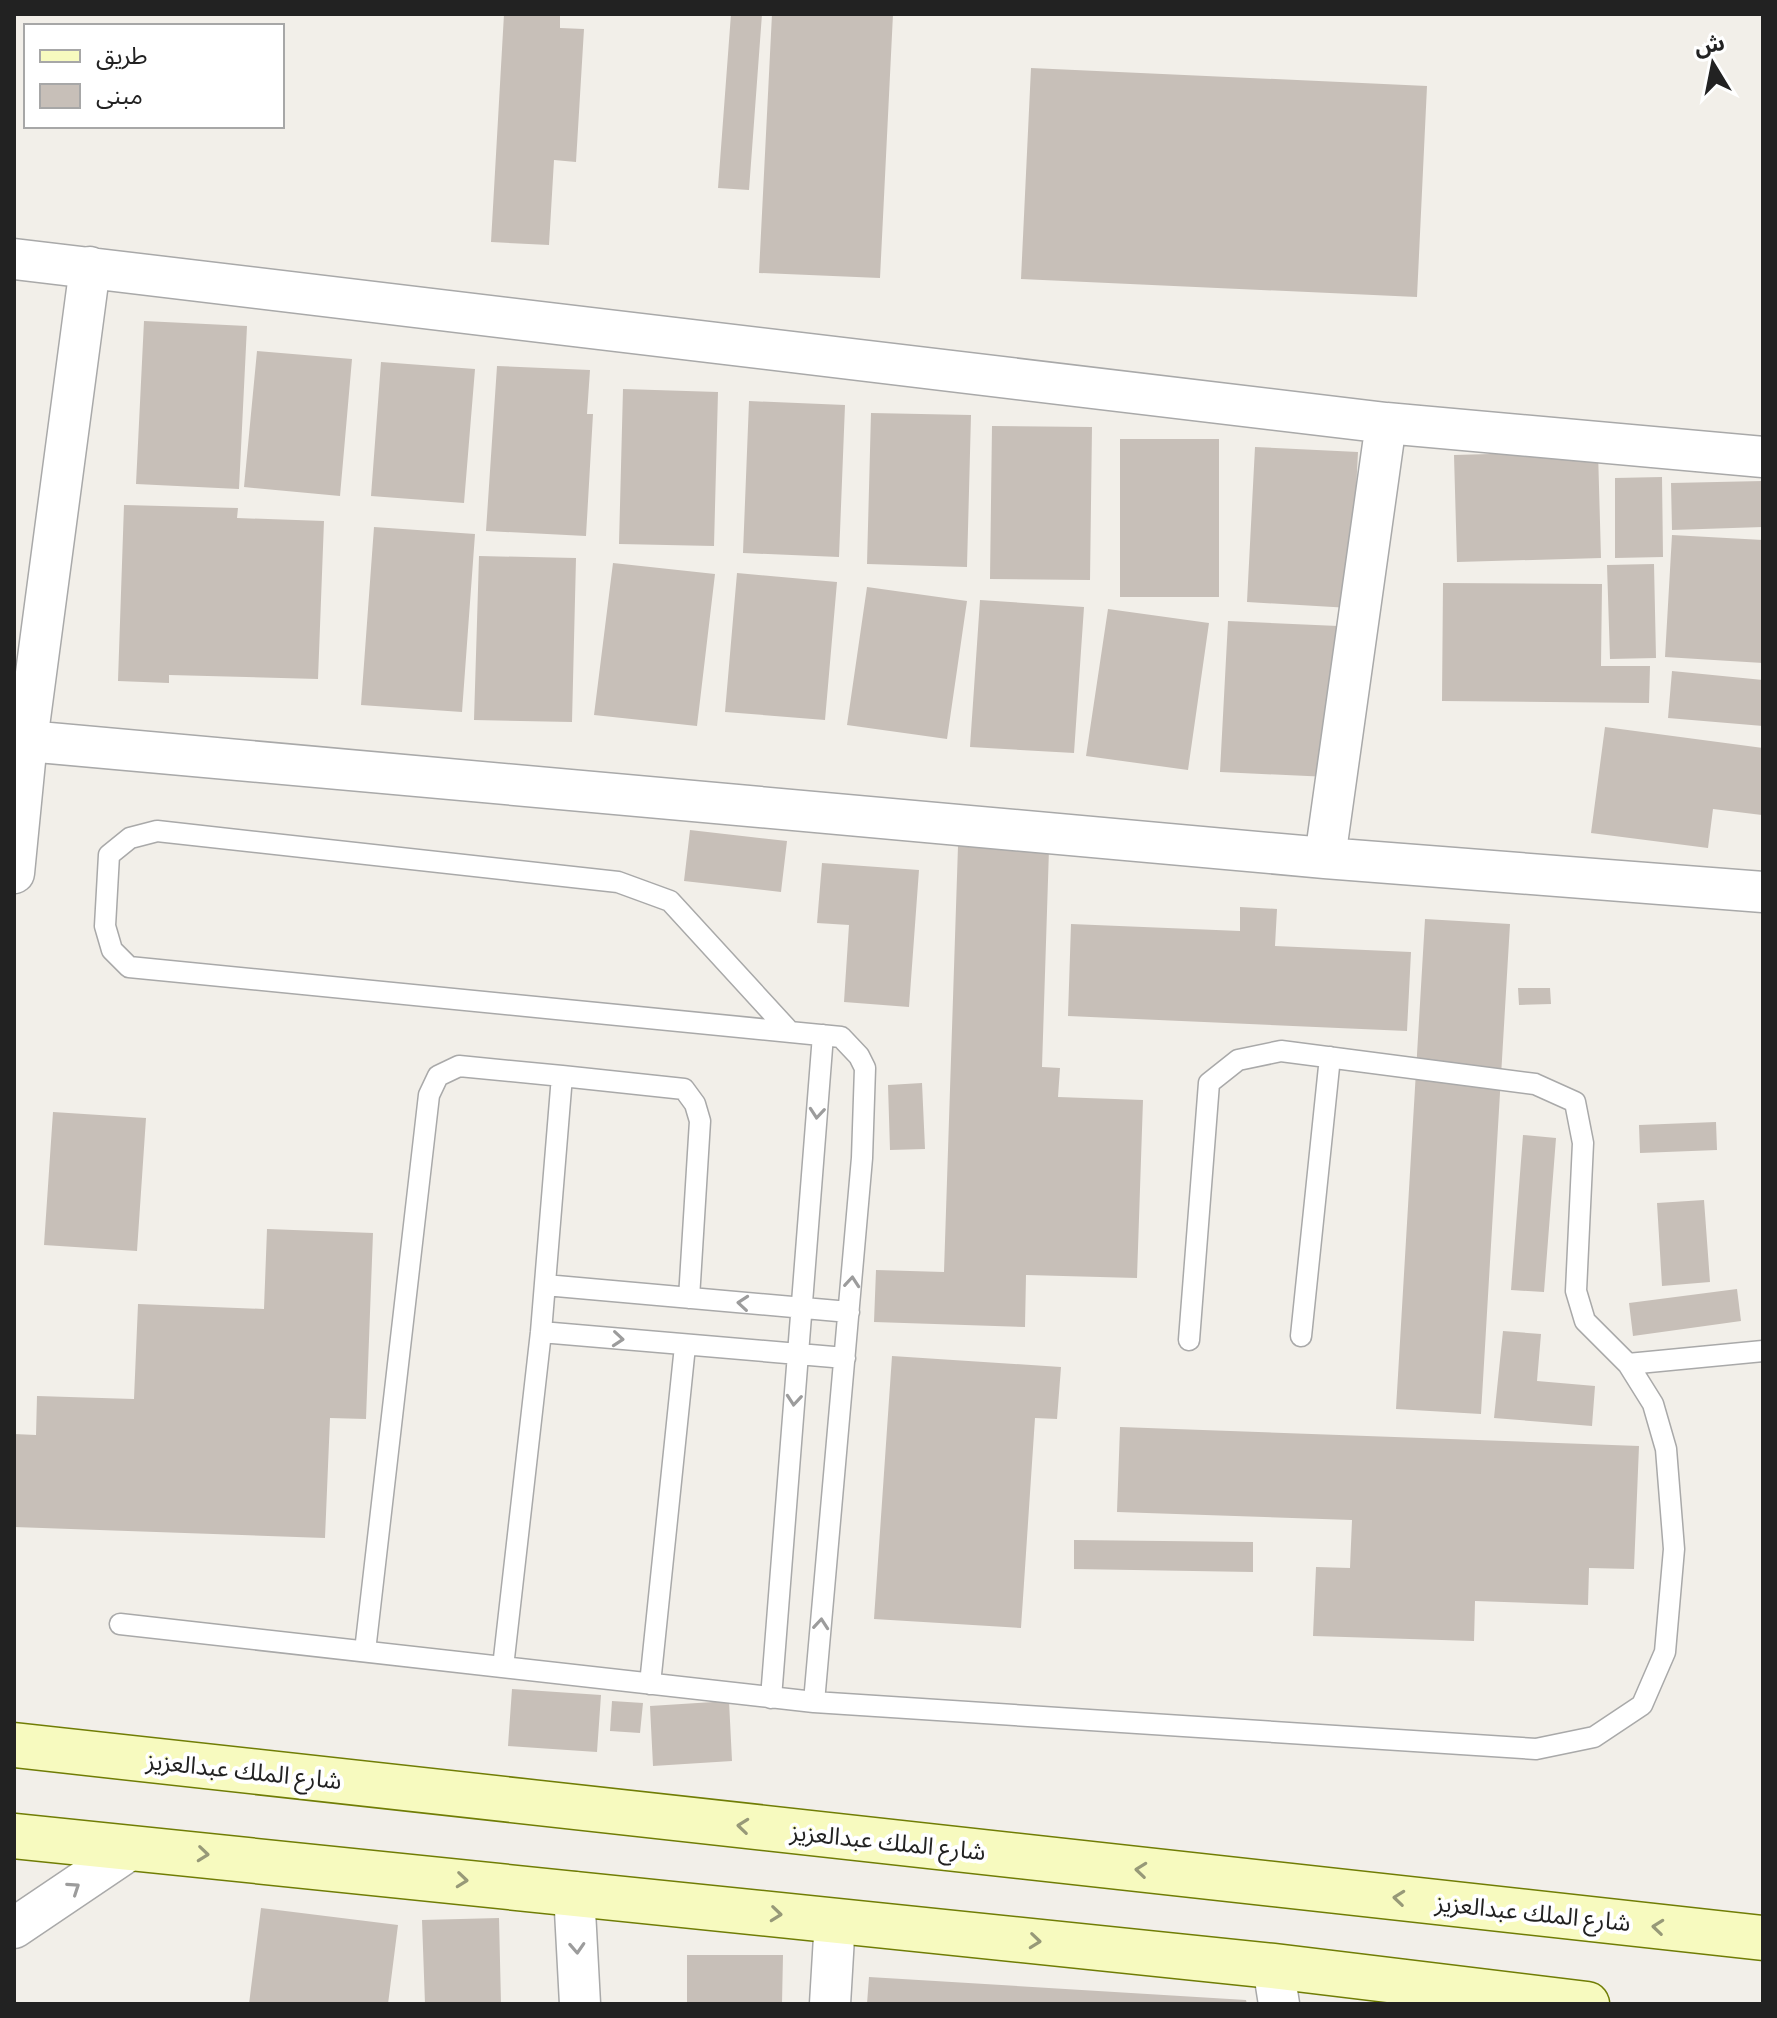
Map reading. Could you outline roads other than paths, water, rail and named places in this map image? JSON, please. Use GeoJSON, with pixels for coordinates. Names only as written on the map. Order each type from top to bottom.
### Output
{"type":"FeatureCollection","features":[{"type":"Feature","properties":{"kind":"street"},"geometry":{"type":"LineString","coordinates":[[14,259],[1386,423],[1763,457]]}},
{"type":"Feature","properties":{"kind":"street"},"geometry":{"type":"LineString","coordinates":[[14,873],[27,741],[90,267]]}},
{"type":"Feature","properties":{"kind":"street"},"geometry":{"type":"LineString","coordinates":[[1325,858],[1386,423]]}},
{"type":"Feature","properties":{"kind":"street"},"geometry":{"type":"LineString","coordinates":[[27,741],[1325,858],[1763,892]]}},
{"type":"Feature","properties":{"kind":"street","name":"شارع الملك عبدالعزيز"},"geometry":{"type":"LineString","coordinates":[[14,1745],[1763,1938]]}},
{"type":"Feature","properties":{"kind":"street"},"geometry":{"type":"LineString","coordinates":[[14,1836],[835,1920],[1276,1985],[1587,2004]]}},
{"type":"Feature","properties":{"kind":"street"},"geometry":{"type":"LineString","coordinates":[[14,1928],[134,1847]]}},
{"type":"Feature","properties":{"kind":"street"},"geometry":{"type":"LineString","coordinates":[[574,1892],[580,2004]]}},
{"type":"Feature","properties":{"kind":"street"},"geometry":{"type":"LineString","coordinates":[[830,2004],[835,1920]]}},
{"type":"Feature","properties":{"kind":"street"},"geometry":{"type":"LineString","coordinates":[[1717,1933],[1763,1921]]}},
{"type":"Feature","properties":{"kind":"lane"},"geometry":{"type":"LineString","coordinates":[[790,1032],[670,901],[618,882],[157,831],[130,838],[109,855],[105,926],[112,950],[129,967],[790,1032],[823,1035],[841,1037],[859,1056],[865,1068],[862,1158],[814,1702]]}},
{"type":"Feature","properties":{"kind":"lane"},"geometry":{"type":"LineString","coordinates":[[771,1698],[823,1035]]}},
{"type":"Feature","properties":{"kind":"lane"},"geometry":{"type":"LineString","coordinates":[[120,1624],[814,1702],[1536,1749],[1594,1737],[1642,1705],[1665,1652],[1674,1549],[1666,1449],[1653,1404],[1628,1364],[1585,1321],[1576,1291],[1583,1143],[1575,1102],[1535,1084],[1330,1057],[1281,1051],[1238,1060],[1209,1083],[1189,1340]]}},
{"type":"Feature","properties":{"kind":"lane"},"geometry":{"type":"LineString","coordinates":[[1301,1336],[1330,1057]]}},
{"type":"Feature","properties":{"kind":"lane"},"geometry":{"type":"LineString","coordinates":[[365,1651],[429,1095],[438,1076],[459,1066],[684,1089],[695,1104],[700,1121],[689,1298]]}},
{"type":"Feature","properties":{"kind":"lane"},"geometry":{"type":"LineString","coordinates":[[503,1667],[541,1332],[562,1076]]}},
{"type":"Feature","properties":{"kind":"lane"},"geometry":{"type":"LineString","coordinates":[[545,1285],[849,1312]]}},
{"type":"Feature","properties":{"kind":"lane"},"geometry":{"type":"LineString","coordinates":[[541,1332],[845,1358]]}},
{"type":"Feature","properties":{"kind":"lane"},"geometry":{"type":"LineString","coordinates":[[650,1684],[685,1346]]}},
{"type":"Feature","properties":{"kind":"lane"},"geometry":{"type":"LineString","coordinates":[[1628,1364],[1763,1351]]}}]}
